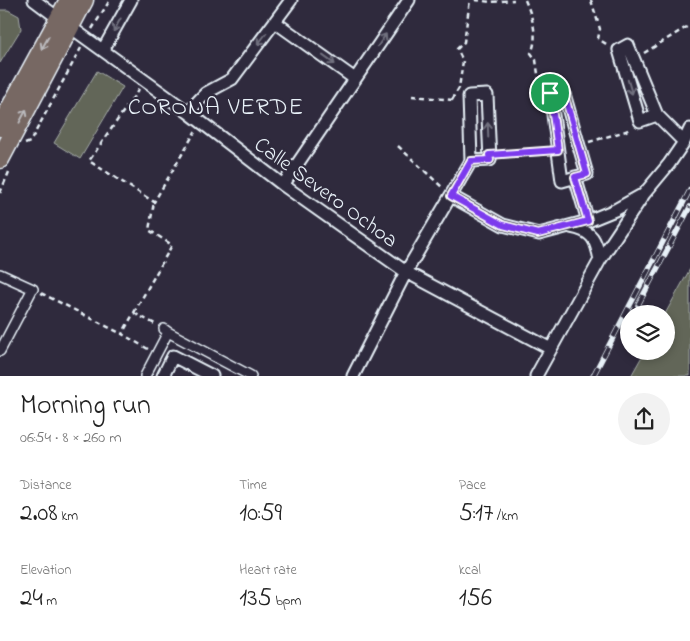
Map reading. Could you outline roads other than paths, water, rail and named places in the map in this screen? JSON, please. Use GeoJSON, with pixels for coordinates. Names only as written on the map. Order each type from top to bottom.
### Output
{"type":"FeatureCollection","features":[{"type":"Feature","properties":{"kind":"main road"},"geometry":{"type":"LineString","coordinates":[[6,162],[64,22],[69,0]]}},
{"type":"Feature","properties":{"kind":"main road"},"geometry":{"type":"LineString","coordinates":[[0,127],[64,22],[84,0]]}},
{"type":"Feature","properties":{"kind":"street","name":"Calle Severo Ochoa"},"geometry":{"type":"LineString","coordinates":[[34,0],[145,80],[283,185],[406,272],[551,348]]}},
{"type":"Feature","properties":{"kind":"street"},"geometry":{"type":"LineString","coordinates":[[103,50],[131,0]]}},
{"type":"Feature","properties":{"kind":"street"},"geometry":{"type":"LineString","coordinates":[[188,112],[206,94],[232,79],[291,0]]}},
{"type":"Feature","properties":{"kind":"street"},"geometry":{"type":"LineString","coordinates":[[283,185],[408,0]]}},
{"type":"Feature","properties":{"kind":"street"},"geometry":{"type":"LineString","coordinates":[[275,22],[355,79]]}},
{"type":"Feature","properties":{"kind":"street"},"geometry":{"type":"LineString","coordinates":[[657,115],[640,121],[618,50],[628,45],[657,115],[684,142]]}},
{"type":"Feature","properties":{"kind":"street"},"geometry":{"type":"LineString","coordinates":[[563,90],[587,174],[575,177],[562,181],[550,93],[563,90]]}},
{"type":"Feature","properties":{"kind":"street"},"geometry":{"type":"LineString","coordinates":[[353,376],[406,272],[471,161],[469,96],[487,96],[490,160],[471,161]]}},
{"type":"Feature","properties":{"kind":"street"},"geometry":{"type":"LineString","coordinates":[[536,376],[600,260],[644,194],[669,164],[690,130]]}},
{"type":"Feature","properties":{"kind":"street"},"geometry":{"type":"LineString","coordinates":[[575,177],[588,221]]}},
{"type":"Feature","properties":{"kind":"street"},"geometry":{"type":"LineString","coordinates":[[451,196],[503,225],[538,234],[588,221],[615,210],[644,194]]}},
{"type":"Feature","properties":{"kind":"street"},"geometry":{"type":"LineString","coordinates":[[570,226],[591,234],[597,245],[600,260]]}},
{"type":"Feature","properties":{"kind":"street"},"geometry":{"type":"LineString","coordinates":[[0,274],[32,290],[0,351]]}},
{"type":"Feature","properties":{"kind":"street"},"geometry":{"type":"LineString","coordinates":[[145,376],[166,330],[251,376]]}},
{"type":"Feature","properties":{"kind":"street"},"geometry":{"type":"LineString","coordinates":[[163,376],[173,356],[212,376]]}},
{"type":"Feature","properties":{"kind":"railway"},"geometry":{"type":"LineString","coordinates":[[593,376],[690,190]]}},
{"type":"Feature","properties":{"kind":"railway"},"geometry":{"type":"LineString","coordinates":[[638,305],[690,207]]}},
{"type":"Feature","properties":{"kind":"district","name":"CORONA VERDE"},"geometry":{"type":"Point","coordinates":[216,106]}}]}
